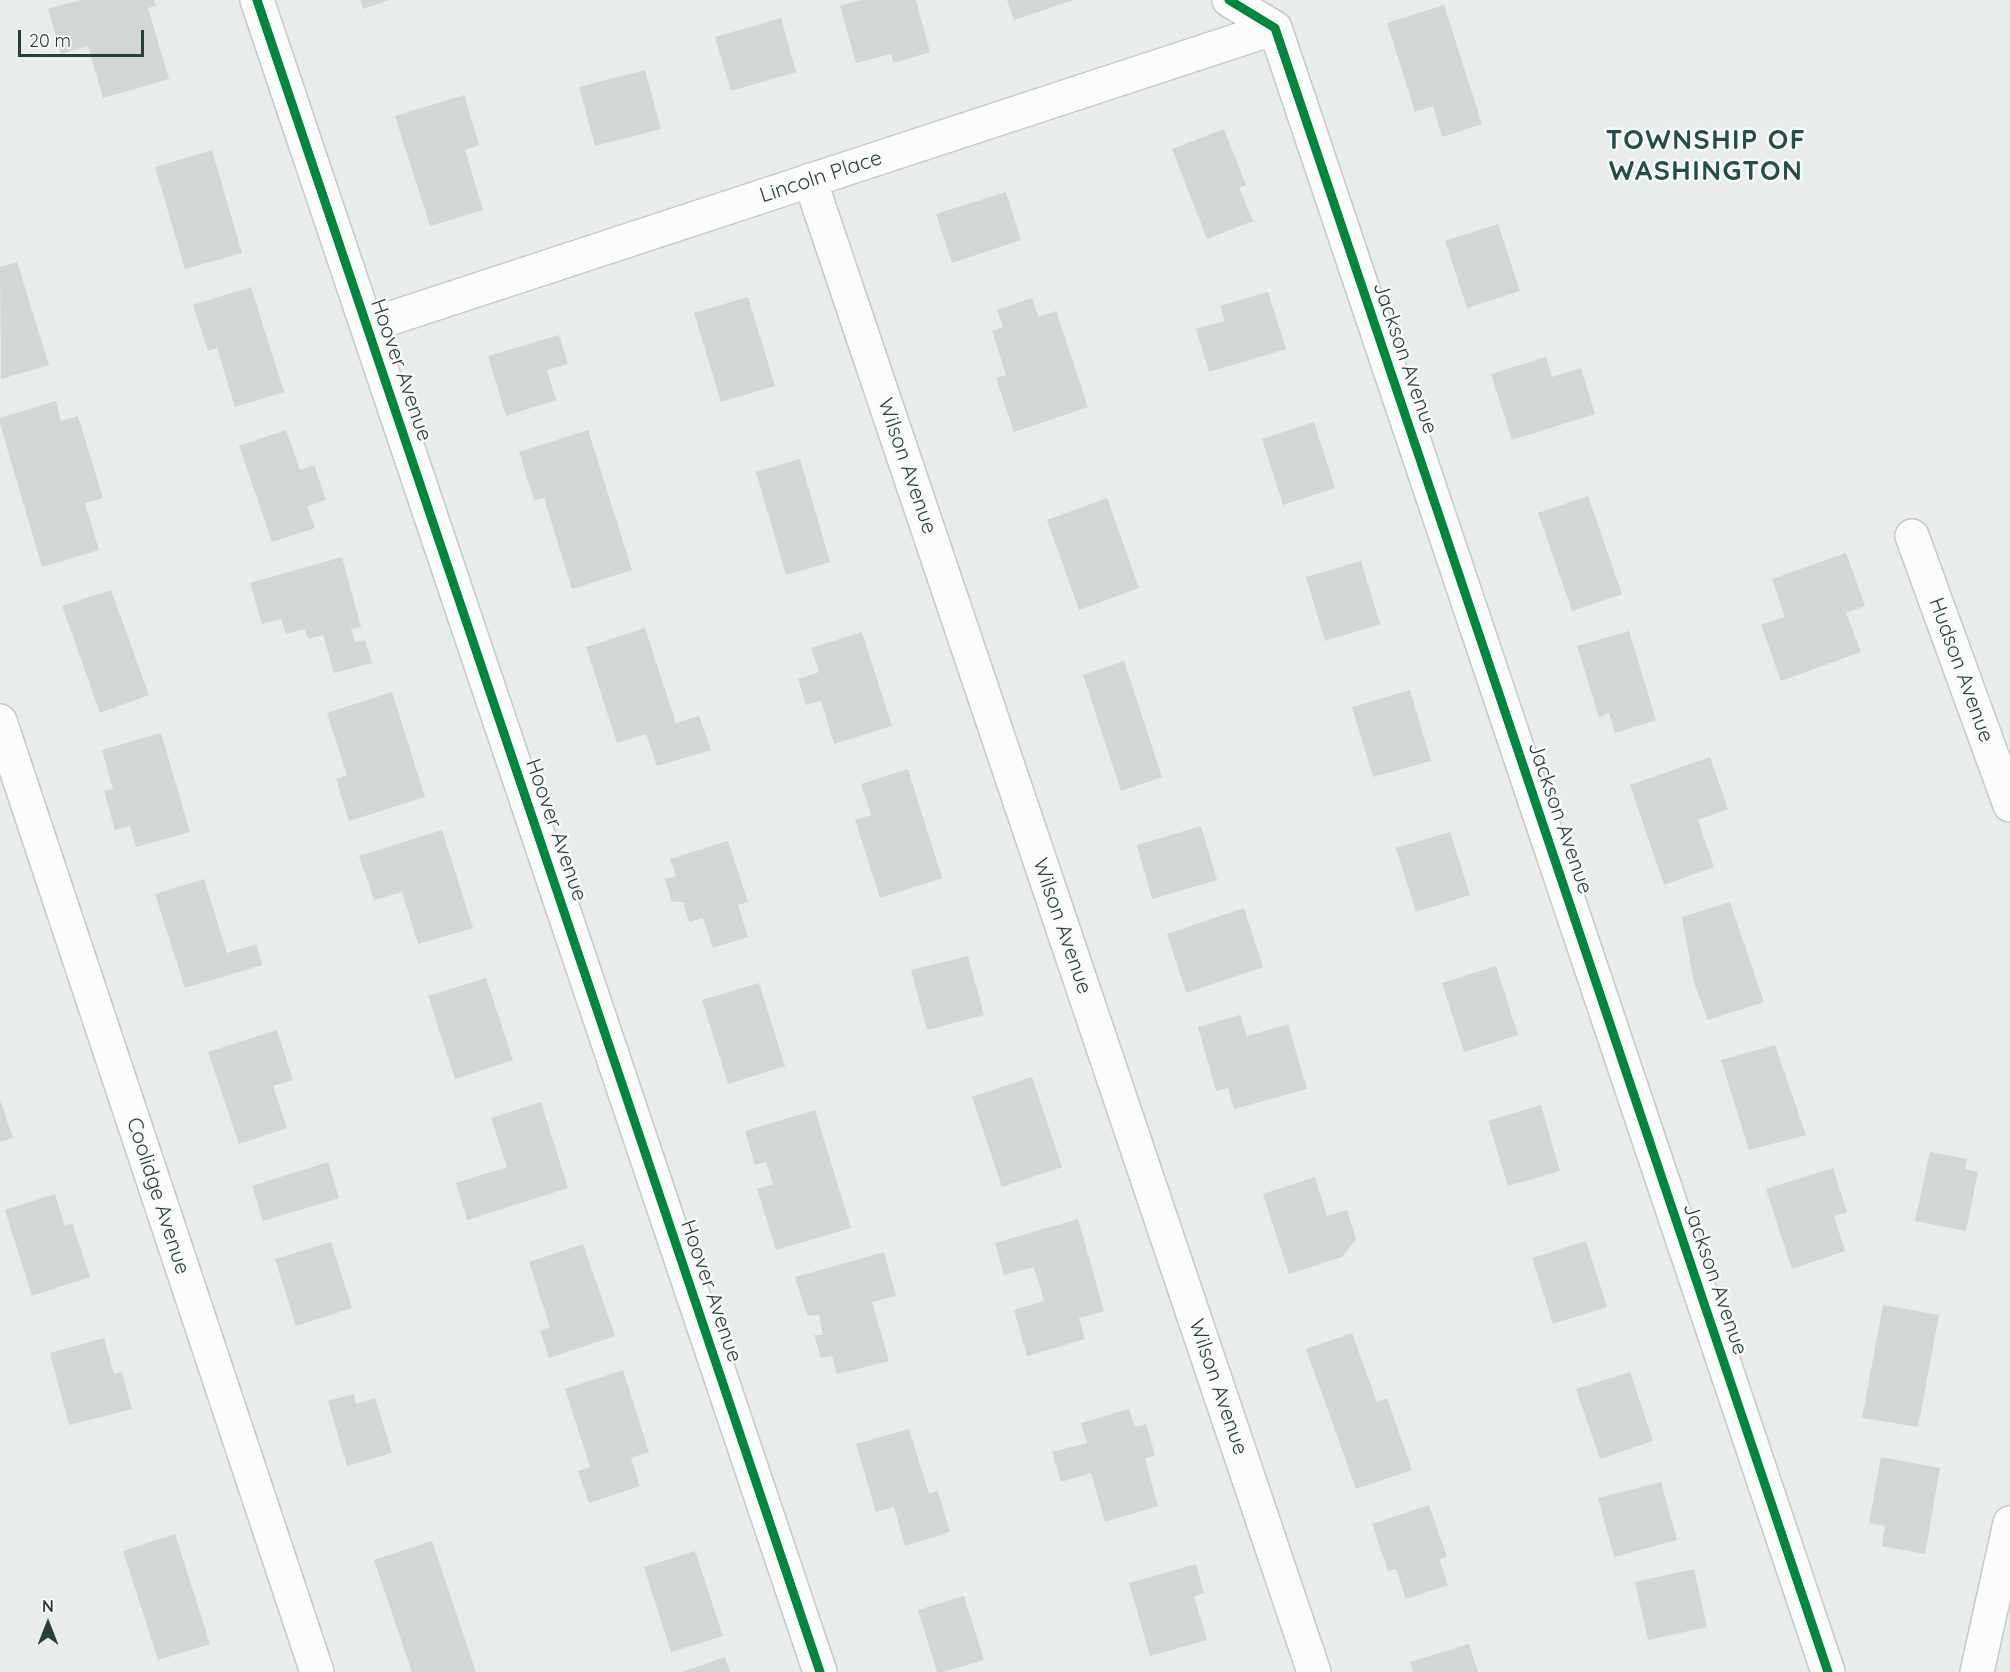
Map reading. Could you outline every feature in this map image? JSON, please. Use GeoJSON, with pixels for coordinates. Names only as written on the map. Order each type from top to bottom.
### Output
{"type":"FeatureCollection","features":[{"type":"Feature","properties":{"kind":"street","name":"Hoover Avenue"},"geometry":{"type":"LineString","coordinates":[[257,0],[820,1672]]}},
{"type":"Feature","properties":{"kind":"street"},"geometry":{"type":"LineString","coordinates":[[1229,0],[1275,28]]}},
{"type":"Feature","properties":{"kind":"street","name":"Lincoln Place"},"geometry":{"type":"LineString","coordinates":[[367,326],[1275,28]]}},
{"type":"Feature","properties":{"kind":"street","name":"Jackson Avenue"},"geometry":{"type":"LineString","coordinates":[[1275,28],[1828,1672]]}},
{"type":"Feature","properties":{"kind":"street","name":"Wilson Avenue"},"geometry":{"type":"LineString","coordinates":[[810,180],[1314,1672]]}},
{"type":"Feature","properties":{"kind":"street","name":"Hudson Avenue"},"geometry":{"type":"LineString","coordinates":[[1912,536],[2010,805]]}},
{"type":"Feature","properties":{"kind":"street","name":"Coolidge Avenue"},"geometry":{"type":"LineString","coordinates":[[0,721],[317,1672]]}},
{"type":"Feature","properties":{"kind":"street"},"geometry":{"type":"LineString","coordinates":[[1977,1672],[2010,1523]]}},
{"type":"Feature","properties":{"kind":"building"},"geometry":{"type":"Polygon","coordinates":[[[80,0],[154,0],[156,6],[148,8],[169,79],[103,98],[88,46],[61,54],[48,9],[80,0]]]}},
{"type":"Feature","properties":{"kind":"building"},"geometry":{"type":"Polygon","coordinates":[[[360,0],[389,0],[363,9],[360,0]]]}},
{"type":"Feature","properties":{"kind":"building"},"geometry":{"type":"Polygon","coordinates":[[[860,0],[916,0],[930,52],[894,63],[891,54],[856,63],[840,6],[860,0]]]}},
{"type":"Feature","properties":{"kind":"building"},"geometry":{"type":"Polygon","coordinates":[[[1007,0],[1073,0],[1014,20],[1007,0]]]}},
{"type":"Feature","properties":{"kind":"building"},"geometry":{"type":"Polygon","coordinates":[[[1444,5],[1482,124],[1442,137],[1433,106],[1415,112],[1387,23],[1444,5]]]}},
{"type":"Feature","properties":{"kind":"building"},"geometry":{"type":"Polygon","coordinates":[[[781,18],[796,72],[731,91],[715,37],[781,18]]]}},
{"type":"Feature","properties":{"kind":"building"},"geometry":{"type":"Polygon","coordinates":[[[645,70],[661,129],[595,146],[579,87],[645,70]]]}},
{"type":"Feature","properties":{"kind":"building"},"geometry":{"type":"Polygon","coordinates":[[[464,95],[479,145],[465,150],[483,210],[430,226],[395,116],[464,95]]]}},
{"type":"Feature","properties":{"kind":"building"},"geometry":{"type":"Polygon","coordinates":[[[1224,129],[1246,185],[1239,188],[1253,221],[1207,239],[1172,149],[1224,129]]]}},
{"type":"Feature","properties":{"kind":"building"},"geometry":{"type":"Polygon","coordinates":[[[212,150],[242,253],[185,269],[155,167],[212,150]]]}},
{"type":"Feature","properties":{"kind":"building"},"geometry":{"type":"Polygon","coordinates":[[[1006,192],[1021,240],[952,263],[936,214],[1006,192]]]}},
{"type":"Feature","properties":{"kind":"building"},"geometry":{"type":"Polygon","coordinates":[[[1498,224],[1520,291],[1467,308],[1445,241],[1498,224]]]}},
{"type":"Feature","properties":{"kind":"building"},"geometry":{"type":"Polygon","coordinates":[[[17,262],[49,365],[1,379],[0,267],[17,262]]]}},
{"type":"Feature","properties":{"kind":"building"},"geometry":{"type":"Polygon","coordinates":[[[251,287],[284,392],[235,407],[217,348],[208,351],[193,305],[251,287]]]}},
{"type":"Feature","properties":{"kind":"building"},"geometry":{"type":"Polygon","coordinates":[[[1268,292],[1286,349],[1209,372],[1196,329],[1225,321],[1220,306],[1268,292]]]}},
{"type":"Feature","properties":{"kind":"building"},"geometry":{"type":"Polygon","coordinates":[[[748,297],[775,386],[721,402],[694,313],[748,297]]]}},
{"type":"Feature","properties":{"kind":"building"},"geometry":{"type":"Polygon","coordinates":[[[1032,298],[1038,317],[1056,311],[1088,407],[1014,432],[996,378],[1006,375],[992,331],[1003,327],[997,310],[1032,298]]]}},
{"type":"Feature","properties":{"kind":"building"},"geometry":{"type":"Polygon","coordinates":[[[559,335],[568,364],[547,370],[556,400],[506,416],[488,356],[559,335]]]}},
{"type":"Feature","properties":{"kind":"building"},"geometry":{"type":"Polygon","coordinates":[[[1546,357],[1552,377],[1581,368],[1595,414],[1512,440],[1491,374],[1546,357]]]}},
{"type":"Feature","properties":{"kind":"building"},"geometry":{"type":"Polygon","coordinates":[[[56,401],[61,421],[78,416],[103,498],[85,503],[99,550],[42,567],[0,418],[56,401]]]}},
{"type":"Feature","properties":{"kind":"building"},"geometry":{"type":"Polygon","coordinates":[[[1314,422],[1335,488],[1283,505],[1262,439],[1314,422]]]}},
{"type":"Feature","properties":{"kind":"building"},"geometry":{"type":"Polygon","coordinates":[[[286,430],[300,470],[314,465],[326,500],[307,506],[315,528],[272,542],[239,446],[286,430]]]}},
{"type":"Feature","properties":{"kind":"building"},"geometry":{"type":"Polygon","coordinates":[[[588,430],[632,570],[572,589],[544,498],[534,500],[519,452],[588,430]]]}},
{"type":"Feature","properties":{"kind":"building"},"geometry":{"type":"Polygon","coordinates":[[[800,459],[830,562],[786,575],[756,472],[800,459]]]}},
{"type":"Feature","properties":{"kind":"building"},"geometry":{"type":"Polygon","coordinates":[[[1588,496],[1622,594],[1572,611],[1538,513],[1588,496]]]}},
{"type":"Feature","properties":{"kind":"building"},"geometry":{"type":"Polygon","coordinates":[[[1107,498],[1139,588],[1079,610],[1047,520],[1107,498]]]}},
{"type":"Feature","properties":{"kind":"building"},"geometry":{"type":"Polygon","coordinates":[[[1846,553],[1865,606],[1846,613],[1861,652],[1781,681],[1761,625],[1785,617],[1772,579],[1846,553]]]}},
{"type":"Feature","properties":{"kind":"building"},"geometry":{"type":"Polygon","coordinates":[[[342,557],[361,627],[351,629],[355,642],[365,640],[372,663],[334,673],[323,635],[308,639],[305,629],[286,634],[281,619],[262,624],[250,583],[342,557]]]}},
{"type":"Feature","properties":{"kind":"building"},"geometry":{"type":"Polygon","coordinates":[[[1361,561],[1380,624],[1325,641],[1306,577],[1361,561]]]}},
{"type":"Feature","properties":{"kind":"building"},"geometry":{"type":"Polygon","coordinates":[[[111,590],[149,695],[100,713],[62,606],[111,590]]]}},
{"type":"Feature","properties":{"kind":"building"},"geometry":{"type":"Polygon","coordinates":[[[645,628],[676,723],[699,716],[711,750],[657,766],[646,734],[617,743],[586,647],[645,628]]]}},
{"type":"Feature","properties":{"kind":"building"},"geometry":{"type":"Polygon","coordinates":[[[1629,631],[1656,720],[1615,733],[1609,713],[1599,717],[1577,646],[1629,631]]]}},
{"type":"Feature","properties":{"kind":"building"},"geometry":{"type":"Polygon","coordinates":[[[862,632],[892,726],[834,744],[821,701],[806,705],[798,679],[819,672],[811,648],[862,632]]]}},
{"type":"Feature","properties":{"kind":"building"},"geometry":{"type":"Polygon","coordinates":[[[1124,661],[1162,777],[1121,791],[1083,675],[1124,661]]]}},
{"type":"Feature","properties":{"kind":"building"},"geometry":{"type":"Polygon","coordinates":[[[1410,690],[1431,761],[1373,777],[1352,707],[1410,690]]]}},
{"type":"Feature","properties":{"kind":"building"},"geometry":{"type":"Polygon","coordinates":[[[392,692],[425,797],[349,821],[336,779],[347,775],[327,713],[392,692]]]}},
{"type":"Feature","properties":{"kind":"building"},"geometry":{"type":"Polygon","coordinates":[[[161,733],[190,832],[136,847],[130,826],[115,830],[104,791],[113,789],[102,750],[161,733]]]}},
{"type":"Feature","properties":{"kind":"building"},"geometry":{"type":"Polygon","coordinates":[[[1710,757],[1728,809],[1698,820],[1714,867],[1664,885],[1630,785],[1710,757]]]}},
{"type":"Feature","properties":{"kind":"building"},"geometry":{"type":"Polygon","coordinates":[[[908,769],[942,878],[880,898],[855,820],[871,815],[861,784],[908,769]]]}},
{"type":"Feature","properties":{"kind":"building"},"geometry":{"type":"Polygon","coordinates":[[[1201,826],[1217,880],[1152,899],[1137,845],[1201,826]]]}},
{"type":"Feature","properties":{"kind":"building"},"geometry":{"type":"Polygon","coordinates":[[[442,830],[473,928],[418,944],[402,892],[374,900],[359,856],[442,830]]]}},
{"type":"Feature","properties":{"kind":"building"},"geometry":{"type":"Polygon","coordinates":[[[1450,832],[1470,895],[1416,912],[1396,848],[1450,832]]]}},
{"type":"Feature","properties":{"kind":"building"},"geometry":{"type":"Polygon","coordinates":[[[728,841],[748,902],[738,905],[748,937],[713,948],[703,918],[689,922],[683,902],[672,902],[665,879],[676,876],[670,859],[728,841]]]}},
{"type":"Feature","properties":{"kind":"building"},"geometry":{"type":"Polygon","coordinates":[[[204,879],[227,953],[256,944],[262,965],[185,988],[155,894],[204,879]]]}},
{"type":"Feature","properties":{"kind":"building"},"geometry":{"type":"Polygon","coordinates":[[[1730,902],[1764,1002],[1708,1020],[1694,983],[1682,917],[1730,902]]]}},
{"type":"Feature","properties":{"kind":"building"},"geometry":{"type":"Polygon","coordinates":[[[1244,908],[1263,967],[1186,993],[1167,934],[1244,908]]]}},
{"type":"Feature","properties":{"kind":"building"},"geometry":{"type":"Polygon","coordinates":[[[968,956],[984,1015],[927,1030],[911,970],[968,956]]]}},
{"type":"Feature","properties":{"kind":"building"},"geometry":{"type":"Polygon","coordinates":[[[1496,966],[1518,1035],[1464,1052],[1442,983],[1496,966]]]}},
{"type":"Feature","properties":{"kind":"building"},"geometry":{"type":"Polygon","coordinates":[[[486,978],[513,1060],[455,1079],[428,996],[486,978]]]}},
{"type":"Feature","properties":{"kind":"building"},"geometry":{"type":"Polygon","coordinates":[[[759,983],[785,1066],[728,1084],[702,1000],[759,983]]]}},
{"type":"Feature","properties":{"kind":"building"},"geometry":{"type":"Polygon","coordinates":[[[1240,1015],[1247,1036],[1288,1024],[1307,1089],[1234,1109],[1228,1088],[1216,1091],[1198,1027],[1240,1015]]]}},
{"type":"Feature","properties":{"kind":"building"},"geometry":{"type":"Polygon","coordinates":[[[277,1030],[293,1080],[273,1086],[287,1128],[239,1144],[208,1052],[277,1030]]]}},
{"type":"Feature","properties":{"kind":"building"},"geometry":{"type":"Polygon","coordinates":[[[1775,1045],[1806,1135],[1749,1150],[1721,1060],[1775,1045]]]}},
{"type":"Feature","properties":{"kind":"building"},"geometry":{"type":"Polygon","coordinates":[[[1032,1077],[1062,1167],[1002,1187],[972,1097],[1032,1077]]]}},
{"type":"Feature","properties":{"kind":"building"},"geometry":{"type":"Polygon","coordinates":[[[0,1100],[13,1138],[0,1142],[0,1100]]]}},
{"type":"Feature","properties":{"kind":"building"},"geometry":{"type":"Polygon","coordinates":[[[541,1102],[568,1188],[467,1220],[456,1183],[507,1167],[491,1118],[541,1102]]]}},
{"type":"Feature","properties":{"kind":"building"},"geometry":{"type":"Polygon","coordinates":[[[1541,1105],[1560,1171],[1508,1186],[1488,1121],[1541,1105]]]}},
{"type":"Feature","properties":{"kind":"building"},"geometry":{"type":"Polygon","coordinates":[[[815,1110],[851,1228],[776,1250],[757,1189],[773,1184],[766,1162],[755,1165],[745,1131],[815,1110]]]}},
{"type":"Feature","properties":{"kind":"building"},"geometry":{"type":"Polygon","coordinates":[[[1930,1152],[1967,1159],[1965,1169],[1978,1172],[1966,1231],[1915,1221],[1930,1152]]]}},
{"type":"Feature","properties":{"kind":"building"},"geometry":{"type":"Polygon","coordinates":[[[328,1162],[339,1198],[263,1221],[252,1186],[328,1162]]]}},
{"type":"Feature","properties":{"kind":"building"},"geometry":{"type":"Polygon","coordinates":[[[1833,1168],[1847,1212],[1834,1216],[1845,1251],[1792,1269],[1766,1189],[1833,1168]]]}},
{"type":"Feature","properties":{"kind":"building"},"geometry":{"type":"Polygon","coordinates":[[[1315,1177],[1327,1216],[1347,1210],[1356,1239],[1342,1257],[1289,1274],[1263,1194],[1315,1177]]]}},
{"type":"Feature","properties":{"kind":"building"},"geometry":{"type":"Polygon","coordinates":[[[55,1194],[65,1226],[72,1223],[90,1277],[32,1296],[5,1210],[55,1194]]]}},
{"type":"Feature","properties":{"kind":"building"},"geometry":{"type":"Polygon","coordinates":[[[1078,1219],[1104,1311],[1079,1318],[1085,1339],[1027,1356],[1014,1310],[1044,1301],[1034,1267],[1004,1275],[995,1243],[1078,1219]]]}},
{"type":"Feature","properties":{"kind":"building"},"geometry":{"type":"Polygon","coordinates":[[[1586,1241],[1607,1307],[1553,1324],[1532,1258],[1586,1241]]]}},
{"type":"Feature","properties":{"kind":"building"},"geometry":{"type":"Polygon","coordinates":[[[331,1242],[352,1308],[296,1326],[275,1259],[331,1242]]]}},
{"type":"Feature","properties":{"kind":"building"},"geometry":{"type":"Polygon","coordinates":[[[583,1244],[615,1336],[549,1358],[540,1331],[550,1327],[529,1262],[583,1244]]]}},
{"type":"Feature","properties":{"kind":"building"},"geometry":{"type":"Polygon","coordinates":[[[884,1252],[896,1296],[872,1302],[889,1361],[837,1374],[832,1356],[821,1358],[814,1335],[823,1335],[819,1315],[807,1315],[795,1277],[884,1252]]]}},
{"type":"Feature","properties":{"kind":"building"},"geometry":{"type":"Polygon","coordinates":[[[1883,1305],[1939,1315],[1918,1427],[1862,1418],[1883,1305]]]}},
{"type":"Feature","properties":{"kind":"building"},"geometry":{"type":"Polygon","coordinates":[[[1352,1333],[1377,1402],[1387,1398],[1412,1470],[1356,1489],[1306,1349],[1352,1333]]]}},
{"type":"Feature","properties":{"kind":"building"},"geometry":{"type":"Polygon","coordinates":[[[104,1338],[114,1374],[122,1372],[132,1409],[69,1425],[50,1353],[104,1338]]]}},
{"type":"Feature","properties":{"kind":"building"},"geometry":{"type":"Polygon","coordinates":[[[623,1370],[649,1452],[631,1458],[640,1486],[589,1503],[578,1471],[590,1467],[565,1389],[623,1370]]]}},
{"type":"Feature","properties":{"kind":"building"},"geometry":{"type":"Polygon","coordinates":[[[1630,1372],[1653,1441],[1600,1459],[1576,1389],[1630,1372]]]}},
{"type":"Feature","properties":{"kind":"building"},"geometry":{"type":"Polygon","coordinates":[[[354,1394],[356,1404],[375,1398],[392,1453],[347,1466],[328,1401],[354,1394]]]}},
{"type":"Feature","properties":{"kind":"building"},"geometry":{"type":"Polygon","coordinates":[[[1129,1409],[1135,1427],[1146,1424],[1155,1455],[1145,1459],[1158,1506],[1105,1522],[1091,1473],[1061,1482],[1052,1452],[1087,1443],[1081,1423],[1129,1409]]]}},
{"type":"Feature","properties":{"kind":"building"},"geometry":{"type":"Polygon","coordinates":[[[909,1429],[929,1494],[938,1491],[950,1532],[905,1546],[894,1507],[876,1512],[856,1444],[909,1429]]]}},
{"type":"Feature","properties":{"kind":"building"},"geometry":{"type":"Polygon","coordinates":[[[1881,1457],[1940,1468],[1925,1554],[1882,1546],[1885,1526],[1869,1523],[1881,1457]]]}},
{"type":"Feature","properties":{"kind":"building"},"geometry":{"type":"Polygon","coordinates":[[[1661,1482],[1677,1540],[1614,1557],[1598,1498],[1661,1482]]]}},
{"type":"Feature","properties":{"kind":"building"},"geometry":{"type":"Polygon","coordinates":[[[1429,1505],[1447,1557],[1439,1559],[1448,1585],[1406,1599],[1396,1569],[1388,1571],[1372,1524],[1429,1505]]]}},
{"type":"Feature","properties":{"kind":"building"},"geometry":{"type":"Polygon","coordinates":[[[175,1534],[210,1644],[158,1660],[123,1551],[175,1534]]]}},
{"type":"Feature","properties":{"kind":"building"},"geometry":{"type":"Polygon","coordinates":[[[432,1541],[476,1672],[412,1672],[374,1560],[432,1541]]]}},
{"type":"Feature","properties":{"kind":"building"},"geometry":{"type":"Polygon","coordinates":[[[695,1551],[723,1636],[671,1652],[644,1567],[695,1551]]]}},
{"type":"Feature","properties":{"kind":"building"},"geometry":{"type":"Polygon","coordinates":[[[1196,1564],[1204,1593],[1194,1596],[1207,1640],[1150,1656],[1129,1583],[1196,1564]]]}},
{"type":"Feature","properties":{"kind":"building"},"geometry":{"type":"Polygon","coordinates":[[[1694,1569],[1707,1627],[1648,1640],[1635,1582],[1694,1569]]]}},
{"type":"Feature","properties":{"kind":"building"},"geometry":{"type":"Polygon","coordinates":[[[964,1596],[984,1660],[937,1672],[918,1610],[964,1596]]]}},
{"type":"Feature","properties":{"kind":"building"},"geometry":{"type":"Polygon","coordinates":[[[1469,1644],[1478,1672],[1413,1672],[1410,1662],[1469,1644]]]}},
{"type":"Feature","properties":{"kind":"building"},"geometry":{"type":"Polygon","coordinates":[[[725,1657],[730,1672],[682,1672],[725,1657]]]}},
{"type":"Feature","properties":{"kind":"cycle path"},"geometry":{"type":"LineString","coordinates":[[257,0],[820,1672]]}},
{"type":"Feature","properties":{"kind":"cycle path"},"geometry":{"type":"LineString","coordinates":[[1229,0],[1275,28],[1828,1672]]}},
{"type":"Feature","properties":{"kind":"district","name":"TOWNSHIP OF WASHINGTON"},"geometry":{"type":"Point","coordinates":[1706,156]}}]}
